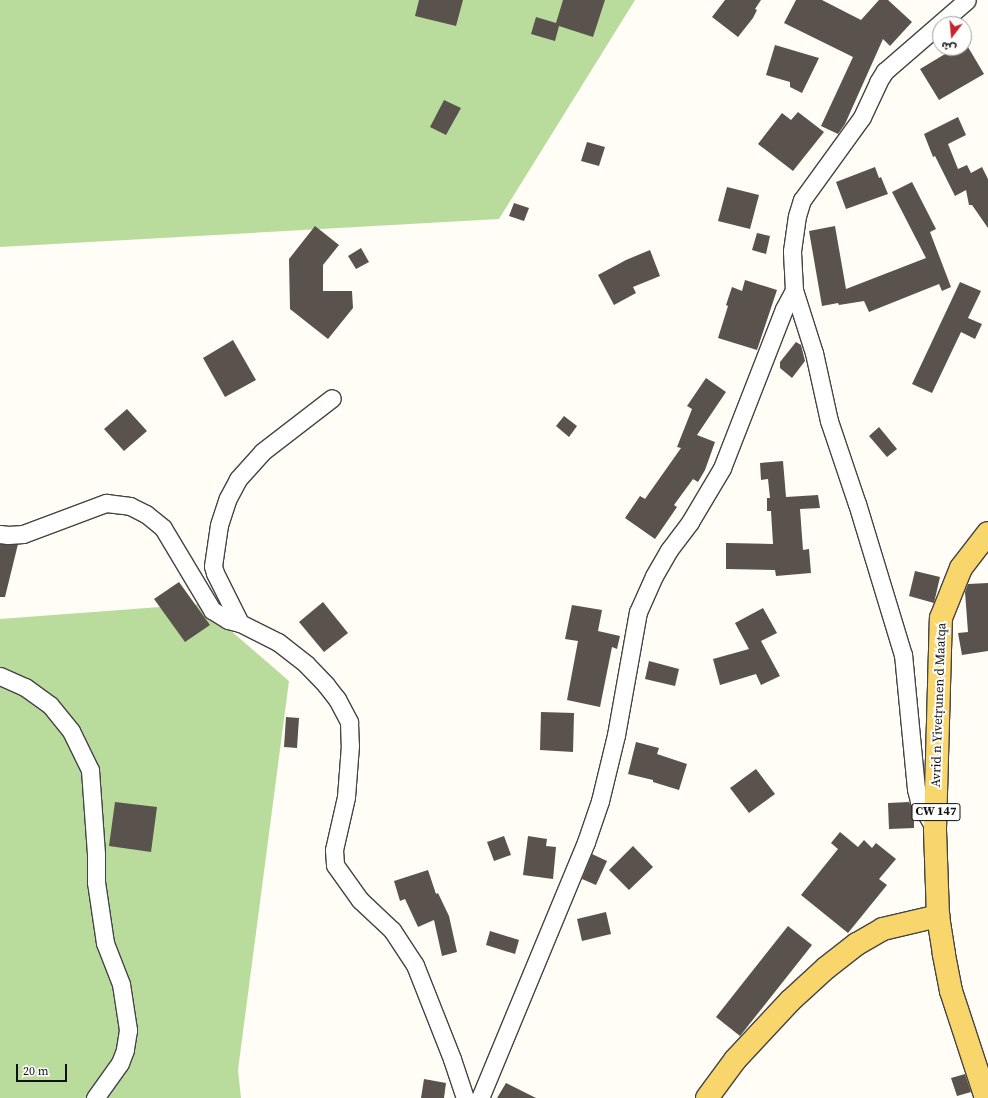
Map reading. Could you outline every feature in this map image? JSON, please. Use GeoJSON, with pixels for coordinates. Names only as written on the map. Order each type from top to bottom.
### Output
{"type":"FeatureCollection","features":[{"type":"Feature","properties":{"kind":"main road","name":"Avrid n Yivetṛunen d Maatqa"},"geometry":{"type":"LineString","coordinates":[[986,1098],[951,991],[938,916],[935,829],[941,618],[961,568],[988,533]]}},
{"type":"Feature","properties":{"kind":"main road"},"geometry":{"type":"LineString","coordinates":[[707,1098],[735,1060],[790,1001],[826,968],[857,944],[883,929],[938,916]]}},
{"type":"Feature","properties":{"kind":"street"},"geometry":{"type":"LineString","coordinates":[[935,829],[919,801],[916,789],[903,655],[858,504],[830,421],[814,353],[794,290],[792,251],[797,216],[802,200],[862,117],[878,82],[885,72],[967,0]]}},
{"type":"Feature","properties":{"kind":"street"},"geometry":{"type":"LineString","coordinates":[[480,1098],[586,842],[600,801],[616,735],[638,612],[654,576],[669,550],[690,522],[722,468],[784,309],[794,290]]}},
{"type":"Feature","properties":{"kind":"street"},"geometry":{"type":"LineString","coordinates":[[240,623],[213,566],[219,525],[228,498],[238,479],[262,452],[332,398]]}},
{"type":"Feature","properties":{"kind":"street"},"geometry":{"type":"LineString","coordinates":[[0,534],[23,534],[106,503],[130,506],[146,514],[163,528],[212,610],[228,620],[240,623],[278,642],[306,664],[326,685],[349,722],[350,745],[346,797],[335,845],[335,865],[360,900],[392,930],[415,965],[452,1059],[465,1098]]}},
{"type":"Feature","properties":{"kind":"street"},"geometry":{"type":"LineString","coordinates":[[0,676],[25,687],[50,705],[72,731],[90,770],[96,854],[96,882],[105,943],[121,984],[128,1030],[125,1050],[120,1063],[95,1098]]}},
{"type":"Feature","properties":{"kind":"green space"},"geometry":{"type":"Polygon","coordinates":[[[0,0],[635,0],[499,219],[0,247],[0,0]]]}},
{"type":"Feature","properties":{"kind":"green space"},"geometry":{"type":"Polygon","coordinates":[[[200,604],[289,681],[238,1070],[241,1098],[0,1098],[0,619],[200,604]]]}},
{"type":"Feature","properties":{"kind":"building"},"geometry":{"type":"Polygon","coordinates":[[[419,0],[463,0],[456,26],[415,16],[419,0]]]}},
{"type":"Feature","properties":{"kind":"building"},"geometry":{"type":"Polygon","coordinates":[[[563,0],[605,0],[593,37],[559,26],[555,41],[531,34],[536,17],[556,23],[563,0]]]}},
{"type":"Feature","properties":{"kind":"building"},"geometry":{"type":"Polygon","coordinates":[[[725,0],[761,0],[755,9],[757,10],[753,18],[738,37],[712,17],[725,0]]]}},
{"type":"Feature","properties":{"kind":"building"},"geometry":{"type":"Polygon","coordinates":[[[796,0],[822,0],[861,20],[879,0],[888,0],[912,22],[890,46],[883,39],[845,124],[838,134],[821,126],[853,57],[784,23],[796,0]]]}},
{"type":"Feature","properties":{"kind":"building"},"geometry":{"type":"Polygon","coordinates":[[[775,45],[819,58],[802,93],[790,87],[790,82],[766,75],[775,45]]]}},
{"type":"Feature","properties":{"kind":"building"},"geometry":{"type":"Polygon","coordinates":[[[972,54],[984,74],[939,100],[920,69],[942,56],[972,56],[972,54]]]}},
{"type":"Feature","properties":{"kind":"building"},"geometry":{"type":"Polygon","coordinates":[[[444,100],[461,108],[446,135],[430,127],[444,100]]]}},
{"type":"Feature","properties":{"kind":"building"},"geometry":{"type":"Polygon","coordinates":[[[798,112],[824,132],[793,171],[758,144],[782,113],[791,120],[798,112]]]}},
{"type":"Feature","properties":{"kind":"building"},"geometry":{"type":"Polygon","coordinates":[[[958,117],[966,135],[948,144],[958,169],[967,165],[971,173],[982,167],[988,179],[988,228],[972,205],[969,205],[966,190],[955,196],[935,156],[933,157],[924,134],[958,117]]]}},
{"type":"Feature","properties":{"kind":"building"},"geometry":{"type":"Polygon","coordinates":[[[587,142],[605,147],[599,166],[581,161],[587,142]]]}},
{"type":"Feature","properties":{"kind":"building"},"geometry":{"type":"Polygon","coordinates":[[[875,167],[888,194],[846,209],[836,182],[875,167]]]}},
{"type":"Feature","properties":{"kind":"building"},"geometry":{"type":"Polygon","coordinates":[[[912,182],[936,229],[930,232],[951,287],[942,291],[939,284],[869,312],[864,301],[822,306],[809,231],[835,226],[846,289],[926,258],[892,192],[912,182]]]}},
{"type":"Feature","properties":{"kind":"building"},"geometry":{"type":"Polygon","coordinates":[[[727,187],[759,195],[750,229],[718,221],[727,187]]]}},
{"type":"Feature","properties":{"kind":"building"},"geometry":{"type":"Polygon","coordinates":[[[514,203],[529,208],[524,221],[509,216],[514,203]]]}},
{"type":"Feature","properties":{"kind":"building"},"geometry":{"type":"Polygon","coordinates":[[[315,226],[339,245],[323,265],[323,291],[352,291],[353,308],[328,339],[290,309],[289,259],[315,226]]]}},
{"type":"Feature","properties":{"kind":"building"},"geometry":{"type":"Polygon","coordinates":[[[757,233],[770,236],[766,254],[752,250],[757,233]]]}},
{"type":"Feature","properties":{"kind":"building"},"geometry":{"type":"Polygon","coordinates":[[[361,248],[369,262],[356,269],[348,256],[361,248]]]}},
{"type":"Feature","properties":{"kind":"building"},"geometry":{"type":"Polygon","coordinates":[[[650,250],[660,276],[633,287],[636,293],[614,305],[598,275],[626,260],[650,250]]]}},
{"type":"Feature","properties":{"kind":"building"},"geometry":{"type":"Polygon","coordinates":[[[745,280],[777,290],[757,350],[718,338],[732,287],[742,291],[745,280]]]}},
{"type":"Feature","properties":{"kind":"building"},"geometry":{"type":"Polygon","coordinates":[[[960,282],[981,291],[968,318],[982,324],[975,339],[961,332],[932,393],[912,384],[960,282]]]}},
{"type":"Feature","properties":{"kind":"building"},"geometry":{"type":"Polygon","coordinates":[[[233,340],[256,380],[225,397],[203,358],[233,340]]]}},
{"type":"Feature","properties":{"kind":"building"},"geometry":{"type":"Polygon","coordinates":[[[796,342],[801,345],[805,361],[792,378],[780,368],[780,362],[796,342]]]}},
{"type":"Feature","properties":{"kind":"building"},"geometry":{"type":"Polygon","coordinates":[[[706,378],[726,392],[697,435],[715,442],[705,470],[698,482],[693,479],[674,505],[677,507],[655,539],[625,518],[640,496],[645,499],[681,448],[677,447],[692,409],[687,406],[706,378]]]}},
{"type":"Feature","properties":{"kind":"building"},"geometry":{"type":"Polygon","coordinates":[[[127,409],[147,431],[124,451],[104,429],[127,409]]]}},
{"type":"Feature","properties":{"kind":"building"},"geometry":{"type":"Polygon","coordinates":[[[564,416],[577,426],[569,437],[556,426],[564,416]]]}},
{"type":"Feature","properties":{"kind":"building"},"geometry":{"type":"Polygon","coordinates":[[[879,427],[897,449],[887,457],[869,436],[879,427]]]}},
{"type":"Feature","properties":{"kind":"building"},"geometry":{"type":"Polygon","coordinates":[[[783,461],[786,497],[818,495],[820,508],[800,509],[803,550],[809,549],[811,573],[776,576],[775,570],[726,569],[726,543],[773,544],[771,511],[767,511],[767,498],[770,498],[768,479],[761,480],[760,463],[783,461]]]}},
{"type":"Feature","properties":{"kind":"building"},"geometry":{"type":"Polygon","coordinates":[[[0,544],[18,544],[5,597],[0,597],[0,544]]]}},
{"type":"Feature","properties":{"kind":"building"},"geometry":{"type":"Polygon","coordinates":[[[915,571],[940,577],[934,603],[909,596],[915,571]]]}},
{"type":"Feature","properties":{"kind":"building"},"geometry":{"type":"Polygon","coordinates":[[[179,582],[210,625],[185,642],[154,599],[179,582]]]}},
{"type":"Feature","properties":{"kind":"building"},"geometry":{"type":"Polygon","coordinates":[[[988,583],[988,651],[962,655],[958,633],[968,632],[965,592],[968,584],[988,583]]]}},
{"type":"Feature","properties":{"kind":"building"},"geometry":{"type":"Polygon","coordinates":[[[323,602],[348,633],[324,652],[299,622],[323,602]]]}},
{"type":"Feature","properties":{"kind":"building"},"geometry":{"type":"Polygon","coordinates":[[[572,605],[602,610],[598,631],[620,636],[617,649],[612,647],[600,707],[567,700],[578,641],[565,639],[572,605]]]}},
{"type":"Feature","properties":{"kind":"building"},"geometry":{"type":"Polygon","coordinates":[[[763,608],[777,633],[761,641],[780,676],[761,685],[756,674],[720,685],[713,659],[749,649],[735,623],[763,608]]]}},
{"type":"Feature","properties":{"kind":"building"},"geometry":{"type":"Polygon","coordinates":[[[649,661],[679,669],[675,686],[645,679],[649,661]]]}},
{"type":"Feature","properties":{"kind":"building"},"geometry":{"type":"Polygon","coordinates":[[[541,712],[574,713],[573,752],[540,750],[541,712]]]}},
{"type":"Feature","properties":{"kind":"building"},"geometry":{"type":"Polygon","coordinates":[[[286,717],[299,718],[297,748],[284,747],[286,717]]]}},
{"type":"Feature","properties":{"kind":"building"},"geometry":{"type":"Polygon","coordinates":[[[636,742],[659,748],[657,754],[687,764],[679,790],[653,782],[653,780],[628,774],[636,742]]]}},
{"type":"Feature","properties":{"kind":"building"},"geometry":{"type":"Polygon","coordinates":[[[756,769],[775,794],[749,813],[730,788],[756,769]]]}},
{"type":"Feature","properties":{"kind":"building"},"geometry":{"type":"Polygon","coordinates":[[[115,802],[157,807],[151,852],[109,846],[115,802]]]}},
{"type":"Feature","properties":{"kind":"building"},"geometry":{"type":"Polygon","coordinates":[[[909,802],[914,812],[914,828],[889,829],[888,803],[909,802]]]}},
{"type":"Feature","properties":{"kind":"building"},"geometry":{"type":"Polygon","coordinates":[[[840,832],[858,847],[864,840],[872,848],[876,843],[896,859],[879,879],[887,885],[848,933],[801,895],[838,849],[831,843],[840,832]]]}},
{"type":"Feature","properties":{"kind":"building"},"geometry":{"type":"Polygon","coordinates":[[[504,836],[511,855],[494,861],[487,842],[504,836]]]}},
{"type":"Feature","properties":{"kind":"building"},"geometry":{"type":"Polygon","coordinates":[[[528,836],[547,839],[546,846],[556,847],[553,879],[523,875],[528,836]]]}},
{"type":"Feature","properties":{"kind":"building"},"geometry":{"type":"Polygon","coordinates":[[[633,846],[653,867],[629,890],[609,870],[633,846]]]}},
{"type":"Feature","properties":{"kind":"building"},"geometry":{"type":"Polygon","coordinates":[[[592,854],[607,861],[596,885],[582,879],[592,854]]]}},
{"type":"Feature","properties":{"kind":"building"},"geometry":{"type":"Polygon","coordinates":[[[428,870],[436,894],[438,893],[449,916],[457,952],[442,956],[434,920],[418,927],[405,899],[400,901],[394,881],[428,870]]]}},
{"type":"Feature","properties":{"kind":"building"},"geometry":{"type":"Polygon","coordinates":[[[606,912],[611,934],[582,941],[577,919],[606,912]]]}},
{"type":"Feature","properties":{"kind":"building"},"geometry":{"type":"Polygon","coordinates":[[[788,926],[812,945],[740,1036],[716,1017],[788,926]]]}},
{"type":"Feature","properties":{"kind":"building"},"geometry":{"type":"Polygon","coordinates":[[[490,931],[519,940],[515,954],[486,945],[490,931]]]}},
{"type":"Feature","properties":{"kind":"building"},"geometry":{"type":"Polygon","coordinates":[[[965,1074],[971,1092],[957,1096],[951,1078],[965,1074]]]}},
{"type":"Feature","properties":{"kind":"building"},"geometry":{"type":"Polygon","coordinates":[[[424,1079],[446,1083],[444,1098],[421,1098],[424,1079]]]}},
{"type":"Feature","properties":{"kind":"building"},"geometry":{"type":"Polygon","coordinates":[[[506,1083],[536,1098],[497,1098],[506,1083]]]}}]}
